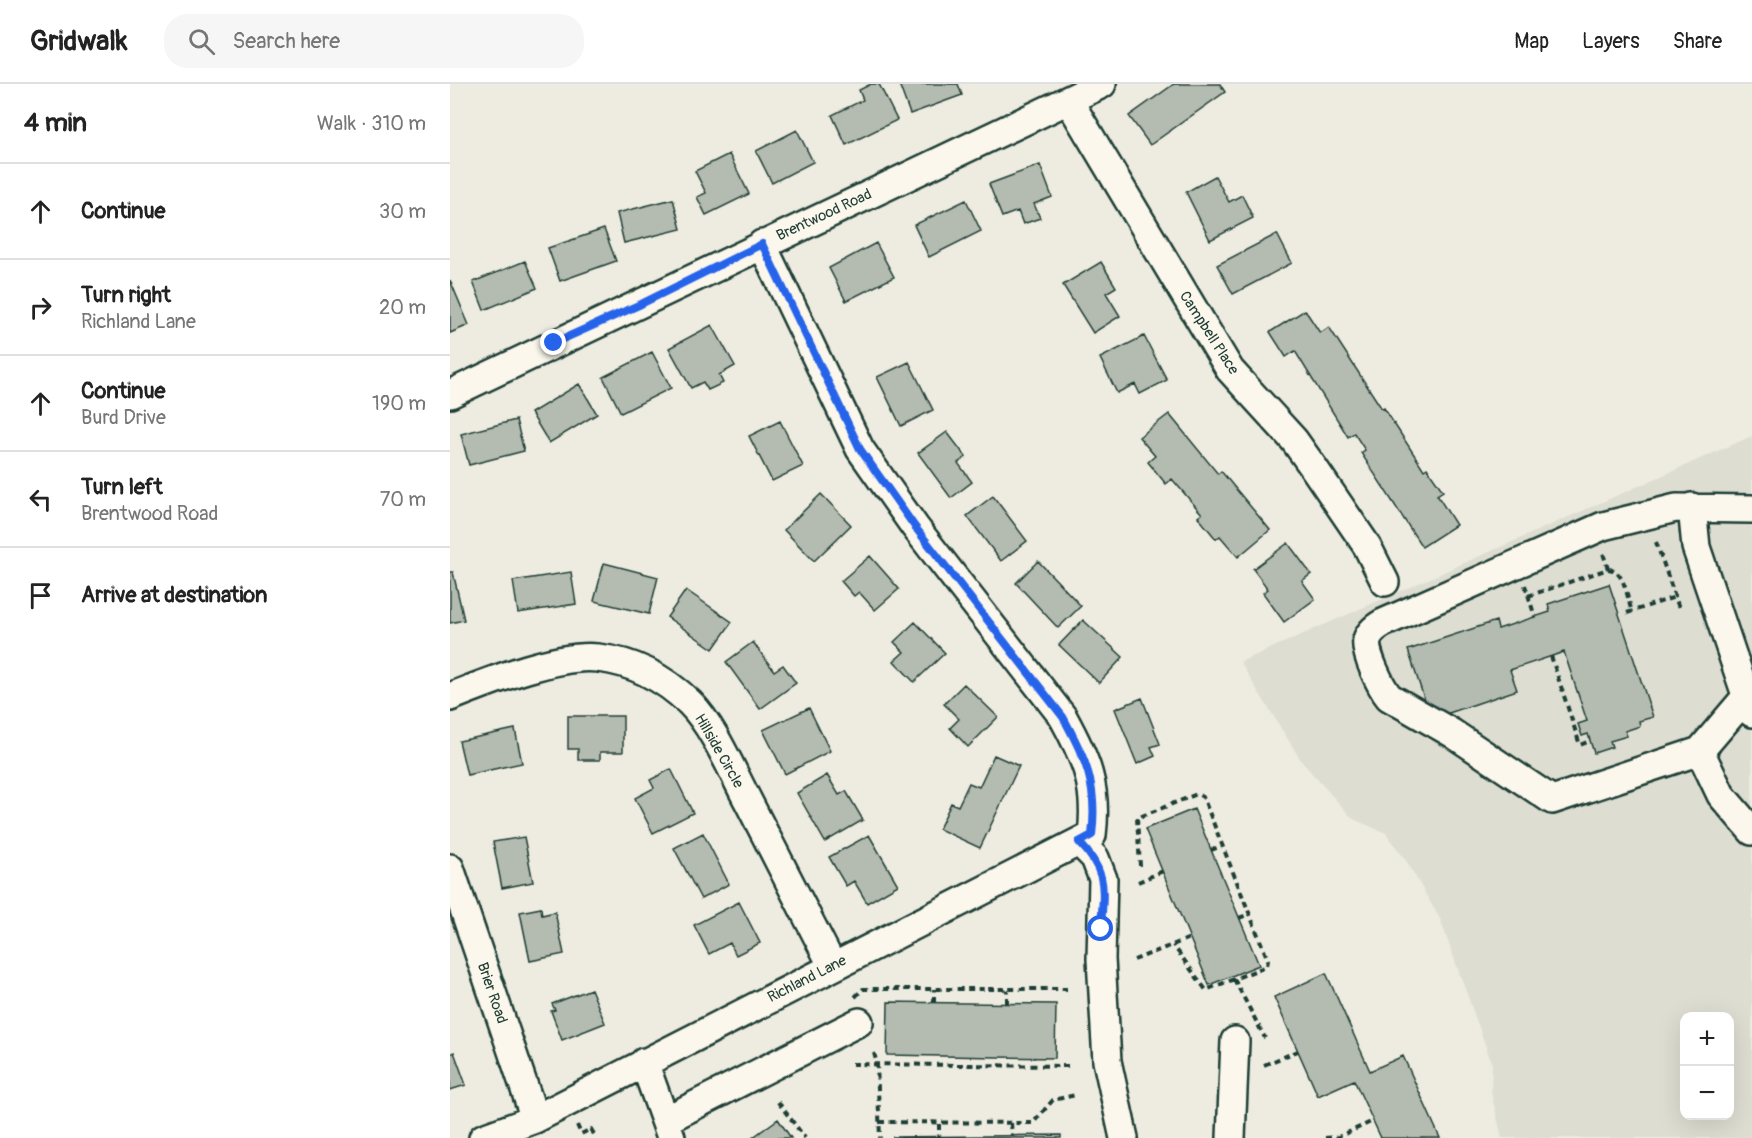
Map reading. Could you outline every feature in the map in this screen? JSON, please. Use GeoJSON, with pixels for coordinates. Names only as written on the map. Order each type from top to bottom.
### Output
{"type":"FeatureCollection","features":[{"type":"Feature","properties":{"kind":"street","name":"Brentwood Road"},"geometry":{"type":"LineString","coordinates":[[450,394],[1102,84]]}},
{"type":"Feature","properties":{"kind":"street","name":"Campbell Place"},"geometry":{"type":"LineString","coordinates":[[1069,101],[1230,370],[1294,440],[1367,546],[1385,582]]}},
{"type":"Feature","properties":{"kind":"street","name":"Richland Lane"},"geometry":{"type":"LineString","coordinates":[[486,1138],[535,1119],[1092,835],[1094,794],[1081,750],[1063,717],[915,527],[860,449],[762,244]]}},
{"type":"Feature","properties":{"kind":"street"},"geometry":{"type":"LineString","coordinates":[[1692,507],[1696,547],[1749,705],[1700,750],[1552,800],[1452,734],[1389,697],[1382,688],[1367,646],[1370,633],[1383,623],[1588,532],[1658,511],[1692,507],[1752,509]]}},
{"type":"Feature","properties":{"kind":"street","name":"Hillside Circle"},"geometry":{"type":"LineString","coordinates":[[450,697],[564,659],[596,657],[622,662],[646,671],[667,683],[695,710],[728,762],[833,966]]}},
{"type":"Feature","properties":{"kind":"street"},"geometry":{"type":"LineString","coordinates":[[1700,750],[1721,795],[1731,810],[1752,831]]}},
{"type":"Feature","properties":{"kind":"street"},"geometry":{"type":"LineString","coordinates":[[1079,842],[1095,858],[1103,879],[1101,959],[1107,1061],[1124,1138]]}},
{"type":"Feature","properties":{"kind":"street","name":"Brier Road"},"geometry":{"type":"LineString","coordinates":[[450,868],[535,1119]]}},
{"type":"Feature","properties":{"kind":"street"},"geometry":{"type":"LineString","coordinates":[[644,1062],[669,1129],[855,1012]]}},
{"type":"Feature","properties":{"kind":"street"},"geometry":{"type":"LineString","coordinates":[[1231,1138],[1234,1041]]}},
{"type":"Feature","properties":{"kind":"path"},"geometry":{"type":"LineString","coordinates":[[1656,542],[1680,611]]}},
{"type":"Feature","properties":{"kind":"path"},"geometry":{"type":"LineString","coordinates":[[1600,545],[1608,569]]}},
{"type":"Feature","properties":{"kind":"path"},"geometry":{"type":"LineString","coordinates":[[1528,596],[1608,569],[1615,570],[1620,575],[1629,612],[1675,597]]}},
{"type":"Feature","properties":{"kind":"path"},"geometry":{"type":"LineString","coordinates":[[1521,573],[1535,617]]}},
{"type":"Feature","properties":{"kind":"path"},"geometry":{"type":"LineString","coordinates":[[1551,656],[1580,745],[1590,741]]}},
{"type":"Feature","properties":{"kind":"path"},"geometry":{"type":"LineString","coordinates":[[1140,866],[1137,818],[1197,794],[1203,797],[1268,960],[1267,966],[1206,990],[1173,945]]}},
{"type":"Feature","properties":{"kind":"path"},"geometry":{"type":"LineString","coordinates":[[1212,850],[1222,846]]}},
{"type":"Feature","properties":{"kind":"path"},"geometry":{"type":"LineString","coordinates":[[1138,882],[1163,871]]}},
{"type":"Feature","properties":{"kind":"path"},"geometry":{"type":"LineString","coordinates":[[1239,918],[1250,914]]}},
{"type":"Feature","properties":{"kind":"path"},"geometry":{"type":"LineString","coordinates":[[1134,960],[1190,938]]}},
{"type":"Feature","properties":{"kind":"path"},"geometry":{"type":"LineString","coordinates":[[1234,979],[1265,1038]]}},
{"type":"Feature","properties":{"kind":"path"},"geometry":{"type":"LineString","coordinates":[[855,1012],[863,988],[1067,989]]}},
{"type":"Feature","properties":{"kind":"path"},"geometry":{"type":"LineString","coordinates":[[934,989],[934,1002]]}},
{"type":"Feature","properties":{"kind":"path"},"geometry":{"type":"LineString","coordinates":[[1007,990],[1007,1003]]}},
{"type":"Feature","properties":{"kind":"path"},"geometry":{"type":"LineString","coordinates":[[1264,1065],[1298,1051]]}},
{"type":"Feature","properties":{"kind":"path"},"geometry":{"type":"LineString","coordinates":[[874,1053],[877,1064],[880,1138]]}},
{"type":"Feature","properties":{"kind":"path"},"geometry":{"type":"LineString","coordinates":[[852,1064],[1071,1066]]}},
{"type":"Feature","properties":{"kind":"path"},"geometry":{"type":"LineString","coordinates":[[879,1122],[1033,1123],[1053,1100],[1076,1095]]}},
{"type":"Feature","properties":{"kind":"path"},"geometry":{"type":"LineString","coordinates":[[778,1102],[805,1138]]}},
{"type":"Feature","properties":{"kind":"path"},"geometry":{"type":"LineString","coordinates":[[574,1119],[581,1134],[591,1129],[596,1138]]}},
{"type":"Feature","properties":{"kind":"path"},"geometry":{"type":"LineString","coordinates":[[1325,1138],[1338,1137],[1373,1121]]}},
{"type":"Feature","properties":{"kind":"path"},"geometry":{"type":"LineString","coordinates":[[1011,1123],[1012,1136]]}},
{"type":"Feature","properties":{"kind":"path"},"geometry":{"type":"LineString","coordinates":[[939,1124],[939,1136]]}},
{"type":"Feature","properties":{"kind":"shaded area"},"geometry":{"type":"Polygon","coordinates":[[[1752,436],[1752,1138],[1502,1138],[1491,1092],[1492,1064],[1440,919],[1407,862],[1386,833],[1353,819],[1302,762],[1240,662],[1752,436]]]}},
{"type":"Feature","properties":{"kind":"building"},"geometry":{"type":"Polygon","coordinates":[[[871,84],[879,84],[897,120],[846,145],[832,115],[863,100],[859,90],[871,84]]]}},
{"type":"Feature","properties":{"kind":"building"},"geometry":{"type":"Polygon","coordinates":[[[899,84],[958,84],[962,95],[910,114],[899,84]]]}},
{"type":"Feature","properties":{"kind":"building"},"geometry":{"type":"Polygon","coordinates":[[[1174,84],[1220,84],[1225,92],[1150,145],[1129,116],[1174,84]]]}},
{"type":"Feature","properties":{"kind":"building"},"geometry":{"type":"Polygon","coordinates":[[[797,130],[813,162],[772,183],[756,151],[797,130]]]}},
{"type":"Feature","properties":{"kind":"building"},"geometry":{"type":"Polygon","coordinates":[[[729,154],[749,194],[706,215],[697,197],[706,193],[695,171],[729,154]]]}},
{"type":"Feature","properties":{"kind":"building"},"geometry":{"type":"Polygon","coordinates":[[[1040,165],[1052,197],[1034,204],[1040,218],[1023,224],[1018,211],[1002,217],[989,184],[1040,165]]]}},
{"type":"Feature","properties":{"kind":"building"},"geometry":{"type":"Polygon","coordinates":[[[1215,176],[1229,202],[1242,195],[1253,218],[1210,240],[1186,192],[1215,176]]]}},
{"type":"Feature","properties":{"kind":"building"},"geometry":{"type":"Polygon","coordinates":[[[673,199],[681,229],[624,243],[617,213],[673,199]]]}},
{"type":"Feature","properties":{"kind":"building"},"geometry":{"type":"Polygon","coordinates":[[[966,200],[981,231],[929,257],[914,225],[966,200]]]}},
{"type":"Feature","properties":{"kind":"building"},"geometry":{"type":"Polygon","coordinates":[[[604,229],[616,261],[560,281],[548,248],[604,229]]]}},
{"type":"Feature","properties":{"kind":"building"},"geometry":{"type":"Polygon","coordinates":[[[1277,234],[1292,263],[1233,294],[1217,265],[1277,234]]]}},
{"type":"Feature","properties":{"kind":"building"},"geometry":{"type":"Polygon","coordinates":[[[876,243],[894,277],[846,301],[829,268],[876,243]]]}},
{"type":"Feature","properties":{"kind":"building"},"geometry":{"type":"Polygon","coordinates":[[[525,261],[537,288],[484,310],[473,282],[525,261]]]}},
{"type":"Feature","properties":{"kind":"building"},"geometry":{"type":"Polygon","coordinates":[[[1101,262],[1116,287],[1106,293],[1120,316],[1093,333],[1063,285],[1101,262]]]}},
{"type":"Feature","properties":{"kind":"building"},"geometry":{"type":"Polygon","coordinates":[[[450,280],[469,325],[450,333],[450,280]]]}},
{"type":"Feature","properties":{"kind":"building"},"geometry":{"type":"Polygon","coordinates":[[[1305,310],[1320,333],[1329,327],[1424,470],[1427,468],[1443,491],[1437,495],[1456,525],[1422,547],[1361,453],[1365,450],[1354,433],[1348,437],[1295,351],[1286,357],[1270,332],[1305,310]]]}},
{"type":"Feature","properties":{"kind":"building"},"geometry":{"type":"Polygon","coordinates":[[[712,325],[735,366],[719,375],[723,383],[708,390],[703,382],[691,388],[669,348],[712,325]]]}},
{"type":"Feature","properties":{"kind":"building"},"geometry":{"type":"Polygon","coordinates":[[[1144,336],[1167,380],[1140,394],[1135,384],[1117,393],[1100,358],[1144,336]]]}},
{"type":"Feature","properties":{"kind":"building"},"geometry":{"type":"Polygon","coordinates":[[[652,352],[671,388],[621,413],[603,377],[652,352]]]}},
{"type":"Feature","properties":{"kind":"building"},"geometry":{"type":"Polygon","coordinates":[[[909,362],[933,410],[901,426],[877,377],[909,362]]]}},
{"type":"Feature","properties":{"kind":"building"},"geometry":{"type":"Polygon","coordinates":[[[579,384],[597,414],[549,443],[531,413],[579,384]]]}},
{"type":"Feature","properties":{"kind":"building"},"geometry":{"type":"Polygon","coordinates":[[[1169,414],[1218,474],[1221,471],[1270,530],[1238,557],[1220,536],[1216,539],[1198,517],[1202,514],[1172,479],[1166,484],[1148,462],[1155,456],[1139,437],[1169,414]]]}},
{"type":"Feature","properties":{"kind":"building"},"geometry":{"type":"Polygon","coordinates":[[[516,420],[524,451],[469,465],[461,434],[516,420]]]}},
{"type":"Feature","properties":{"kind":"building"},"geometry":{"type":"Polygon","coordinates":[[[780,421],[803,466],[772,481],[749,436],[780,421]]]}},
{"type":"Feature","properties":{"kind":"building"},"geometry":{"type":"Polygon","coordinates":[[[947,432],[966,457],[958,463],[972,482],[951,498],[918,453],[947,432]]]}},
{"type":"Feature","properties":{"kind":"building"},"geometry":{"type":"Polygon","coordinates":[[[821,494],[851,525],[814,561],[784,530],[821,494]]]}},
{"type":"Feature","properties":{"kind":"building"},"geometry":{"type":"Polygon","coordinates":[[[993,496],[1027,541],[1001,561],[967,516],[993,496]]]}},
{"type":"Feature","properties":{"kind":"building"},"geometry":{"type":"Polygon","coordinates":[[[1288,543],[1311,574],[1302,581],[1315,599],[1284,622],[1263,593],[1268,589],[1253,569],[1288,543]]]}},
{"type":"Feature","properties":{"kind":"building"},"geometry":{"type":"Polygon","coordinates":[[[870,556],[899,589],[875,610],[859,592],[854,596],[841,581],[870,556]]]}},
{"type":"Feature","properties":{"kind":"building"},"geometry":{"type":"Polygon","coordinates":[[[1038,561],[1081,606],[1058,628],[1016,583],[1038,561]]]}},
{"type":"Feature","properties":{"kind":"building"},"geometry":{"type":"Polygon","coordinates":[[[604,563],[658,577],[649,614],[594,601],[604,563]]]}},
{"type":"Feature","properties":{"kind":"building"},"geometry":{"type":"Polygon","coordinates":[[[450,572],[453,572],[464,620],[450,623],[450,572]]]}},
{"type":"Feature","properties":{"kind":"building"},"geometry":{"type":"Polygon","coordinates":[[[571,572],[576,604],[518,613],[513,581],[571,572]]]}},
{"type":"Feature","properties":{"kind":"building"},"geometry":{"type":"Polygon","coordinates":[[[1609,584],[1653,717],[1639,721],[1640,726],[1625,731],[1627,736],[1610,741],[1612,747],[1594,753],[1588,734],[1582,736],[1578,724],[1587,721],[1564,652],[1510,670],[1517,690],[1431,719],[1408,650],[1496,621],[1498,629],[1550,612],[1548,604],[1609,584]]]}},
{"type":"Feature","properties":{"kind":"building"},"geometry":{"type":"Polygon","coordinates":[[[686,590],[732,622],[713,649],[667,617],[686,590]]]}},
{"type":"Feature","properties":{"kind":"building"},"geometry":{"type":"Polygon","coordinates":[[[1083,620],[1123,657],[1099,683],[1059,645],[1083,620]]]}},
{"type":"Feature","properties":{"kind":"building"},"geometry":{"type":"Polygon","coordinates":[[[915,622],[945,653],[914,682],[894,661],[904,652],[894,642],[915,622]]]}},
{"type":"Feature","properties":{"kind":"building"},"geometry":{"type":"Polygon","coordinates":[[[753,642],[774,671],[783,665],[796,683],[760,709],[726,662],[753,642]]]}},
{"type":"Feature","properties":{"kind":"building"},"geometry":{"type":"Polygon","coordinates":[[[964,684],[998,717],[968,747],[950,728],[959,719],[944,704],[964,684]]]}},
{"type":"Feature","properties":{"kind":"building"},"geometry":{"type":"Polygon","coordinates":[[[1142,698],[1160,744],[1151,747],[1155,756],[1137,764],[1115,709],[1142,698]]]}},
{"type":"Feature","properties":{"kind":"building"},"geometry":{"type":"Polygon","coordinates":[[[809,708],[830,751],[785,774],[763,730],[809,708]]]}},
{"type":"Feature","properties":{"kind":"building"},"geometry":{"type":"Polygon","coordinates":[[[568,716],[623,716],[623,752],[600,752],[600,760],[578,760],[578,749],[568,749],[568,716]]]}},
{"type":"Feature","properties":{"kind":"building"},"geometry":{"type":"Polygon","coordinates":[[[515,729],[522,763],[467,775],[459,741],[515,729]]]}},
{"type":"Feature","properties":{"kind":"building"},"geometry":{"type":"Polygon","coordinates":[[[994,755],[1019,766],[980,848],[939,829],[951,803],[958,806],[969,783],[979,787],[994,755]]]}},
{"type":"Feature","properties":{"kind":"building"},"geometry":{"type":"Polygon","coordinates":[[[671,769],[693,813],[653,833],[635,798],[654,788],[650,780],[671,769]]]}},
{"type":"Feature","properties":{"kind":"building"},"geometry":{"type":"Polygon","coordinates":[[[827,775],[839,795],[846,791],[863,820],[825,842],[797,793],[827,775]]]}},
{"type":"Feature","properties":{"kind":"building"},"geometry":{"type":"Polygon","coordinates":[[[1194,809],[1259,965],[1209,985],[1145,829],[1194,809]]]}},
{"type":"Feature","properties":{"kind":"building"},"geometry":{"type":"Polygon","coordinates":[[[703,833],[729,884],[701,899],[674,848],[703,833]]]}},
{"type":"Feature","properties":{"kind":"building"},"geometry":{"type":"Polygon","coordinates":[[[869,835],[898,885],[867,903],[854,881],[846,886],[829,857],[869,835]]]}},
{"type":"Feature","properties":{"kind":"building"},"geometry":{"type":"Polygon","coordinates":[[[524,837],[533,882],[502,888],[493,842],[524,837]]]}},
{"type":"Feature","properties":{"kind":"building"},"geometry":{"type":"Polygon","coordinates":[[[739,902],[760,943],[736,955],[730,943],[709,954],[694,925],[739,902]]]}},
{"type":"Feature","properties":{"kind":"building"},"geometry":{"type":"Polygon","coordinates":[[[541,908],[542,915],[555,912],[564,954],[530,961],[520,912],[541,908]]]}},
{"type":"Feature","properties":{"kind":"building"},"geometry":{"type":"Polygon","coordinates":[[[1326,973],[1370,1071],[1403,1056],[1440,1138],[1381,1138],[1354,1080],[1318,1096],[1274,997],[1326,973]]]}},
{"type":"Feature","properties":{"kind":"building"},"geometry":{"type":"Polygon","coordinates":[[[591,989],[605,1023],[562,1040],[551,1011],[555,1010],[552,1004],[591,989]]]}},
{"type":"Feature","properties":{"kind":"building"},"geometry":{"type":"Polygon","coordinates":[[[888,1002],[1056,1004],[1055,1058],[887,1055],[888,1002]]]}},
{"type":"Feature","properties":{"kind":"building"},"geometry":{"type":"Polygon","coordinates":[[[454,1052],[466,1085],[450,1090],[450,1054],[454,1052]]]}},
{"type":"Feature","properties":{"kind":"building"},"geometry":{"type":"Polygon","coordinates":[[[778,1119],[791,1138],[752,1138],[778,1119]]]}},
{"type":"Feature","properties":{"kind":"building"},"geometry":{"type":"Polygon","coordinates":[[[1061,1135],[1061,1138],[893,1138],[893,1137],[1061,1135]]]}},
{"type":"Feature","properties":{"kind":"route"},"geometry":{"type":"LineString","coordinates":[[554,343],[641,304],[762,244],[860,449],[915,527],[1063,717],[1081,750],[1091,777],[1095,808],[1092,835],[1079,842],[1095,858],[1103,879],[1101,929]]}}]}
